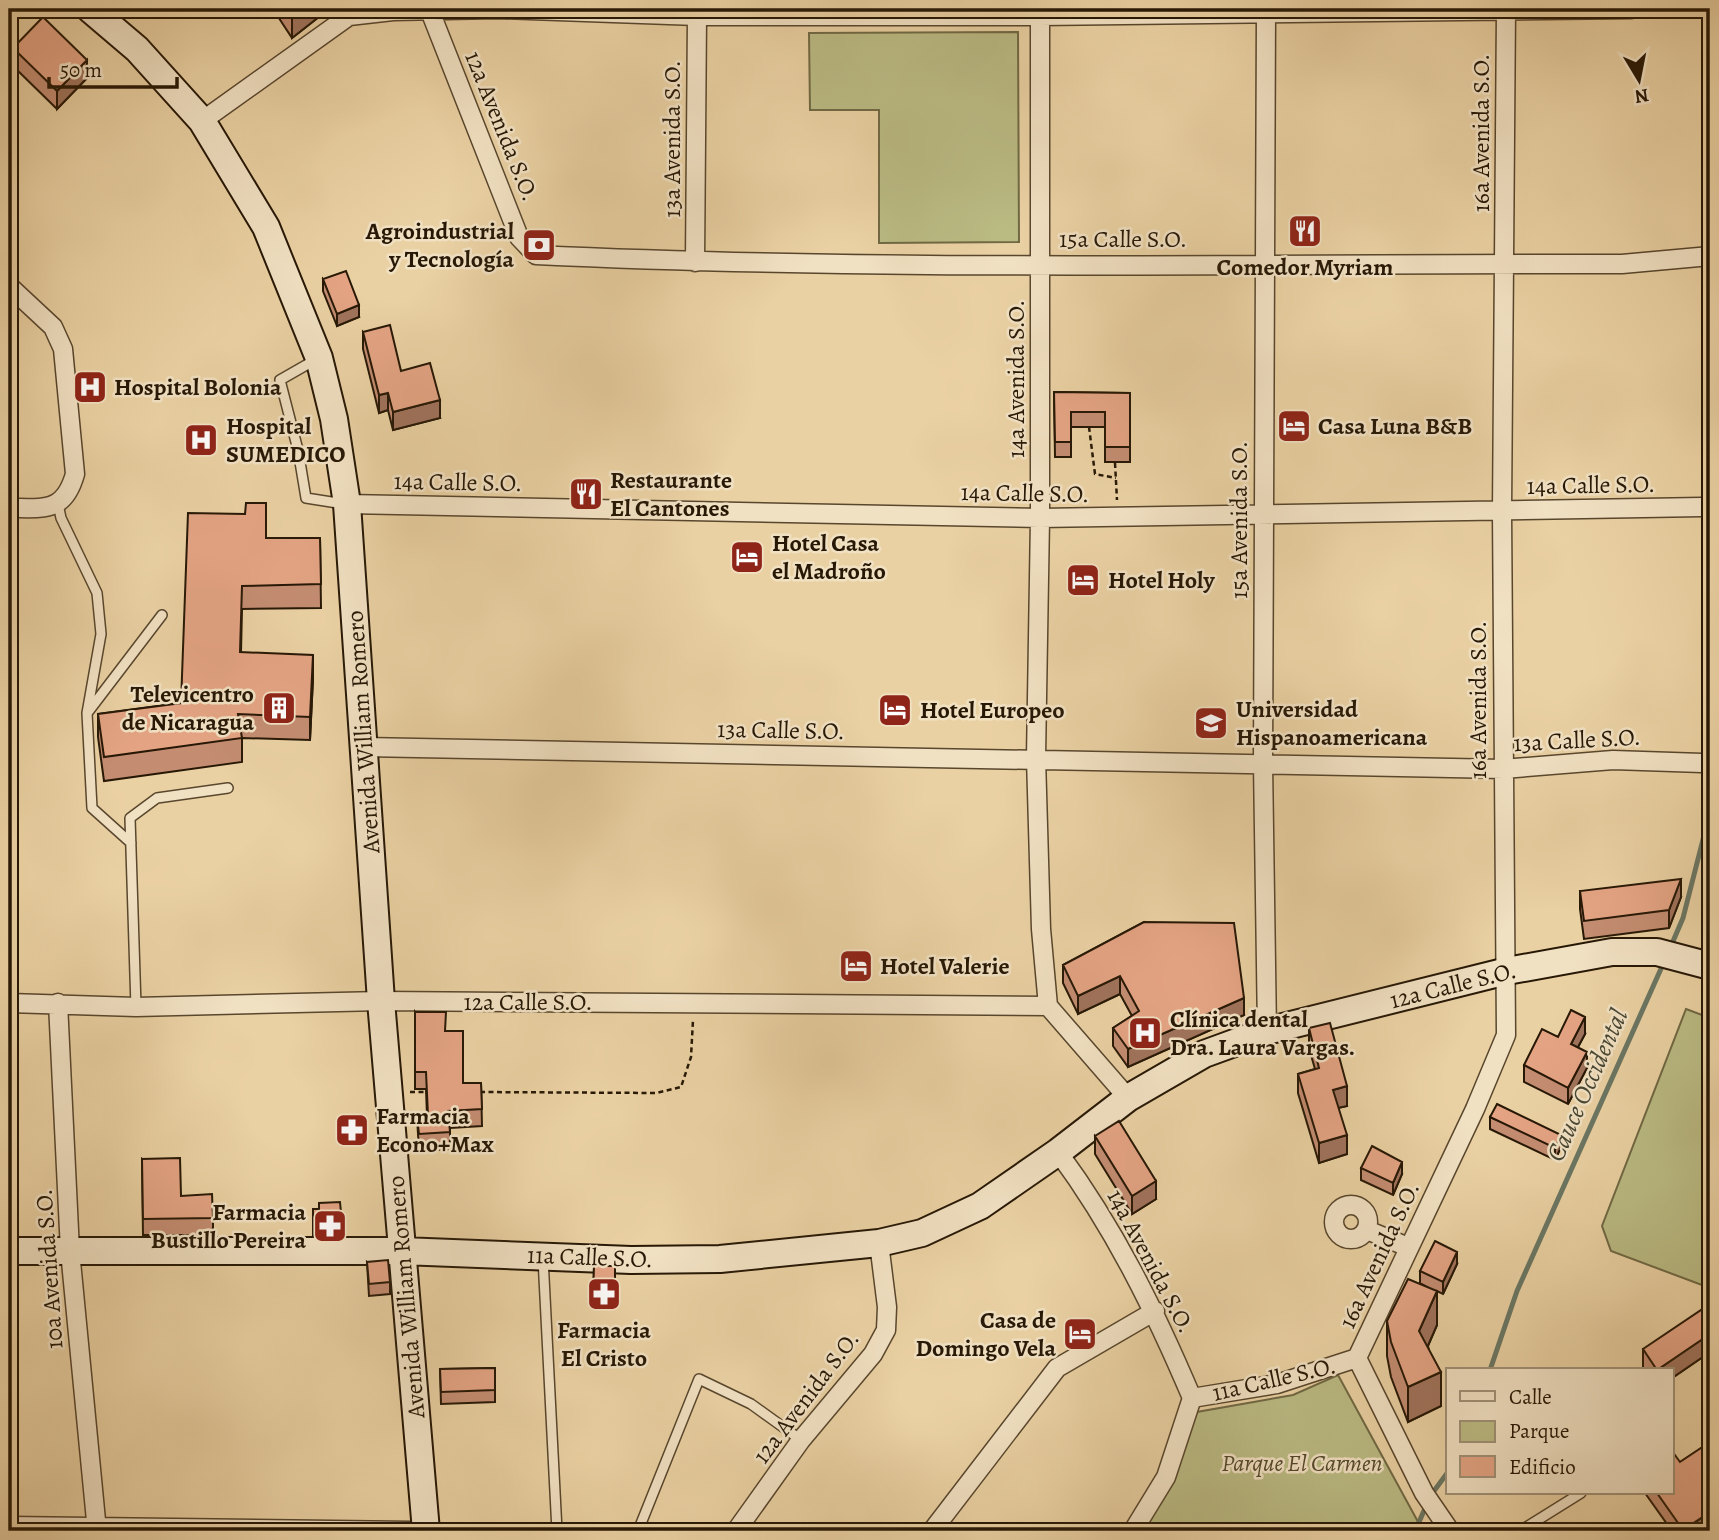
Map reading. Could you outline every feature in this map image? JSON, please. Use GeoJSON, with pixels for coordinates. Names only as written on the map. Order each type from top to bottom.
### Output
{"type":"FeatureCollection","features":[{"type":"Feature","properties":{"kind":"street"},"geometry":{"type":"LineString","coordinates":[[9,13],[13,9]]}},
{"type":"Feature","properties":{"kind":"street","name":"Avenida William Romero"},"geometry":{"type":"LineString","coordinates":[[90,9],[137,49],[202,121],[266,227],[319,358],[334,419],[347,504],[381,1001],[426,1531]]}},
{"type":"Feature","properties":{"kind":"street"},"geometry":{"type":"LineString","coordinates":[[202,121],[349,12],[498,9],[697,16],[1631,9]]}},
{"type":"Feature","properties":{"kind":"street","name":"12a Avenida S.O."},"geometry":{"type":"LineString","coordinates":[[430,10],[519,237],[536,255]]}},
{"type":"Feature","properties":{"kind":"street","name":"16a Avenida S.O."},"geometry":{"type":"LineString","coordinates":[[1356,1359],[1502,1050],[1508,1016],[1502,513],[1506,10]]}},
{"type":"Feature","properties":{"kind":"street","name":"15a Avenida S.O."},"geometry":{"type":"LineString","coordinates":[[1266,11],[1263,763],[1267,1031]]}},
{"type":"Feature","properties":{"kind":"street","name":"14a Avenida S.O."},"geometry":{"type":"LineString","coordinates":[[1040,12],[1040,518],[1036,758],[1041,929],[1048,1006]]}},
{"type":"Feature","properties":{"kind":"street","name":"13a Avenida S.O."},"geometry":{"type":"LineString","coordinates":[[695,262],[697,16]]}},
{"type":"Feature","properties":{"kind":"street","name":"15a Calle S.O."},"geometry":{"type":"LineString","coordinates":[[536,255],[695,262],[1041,264],[1622,264],[1710,256]]}},
{"type":"Feature","properties":{"kind":"street"},"geometry":{"type":"LineString","coordinates":[[9,286],[53,327],[63,349],[75,474],[70,493],[58,504],[45,508],[9,508]]}},
{"type":"Feature","properties":{"kind":"street","name":"14a Calle S.O."},"geometry":{"type":"LineString","coordinates":[[347,504],[1040,518],[1263,517],[1702,507]]}},
{"type":"Feature","properties":{"kind":"street","name":"13a Calle S.O."},"geometry":{"type":"LineString","coordinates":[[364,747],[1503,769],[1613,760],[1702,763]]}},
{"type":"Feature","properties":{"kind":"street","name":"12a Calle S.O."},"geometry":{"type":"LineString","coordinates":[[1128,1098],[1204,1054],[1267,1031],[1507,971],[1612,952],[1657,952],[1699,963]]}},
{"type":"Feature","properties":{"kind":"street","name":"12a Calle S.O."},"geometry":{"type":"LineString","coordinates":[[9,1003],[136,1007],[381,1001],[1048,1006]]}},
{"type":"Feature","properties":{"kind":"street","name":"10a Avenida S.O."},"geometry":{"type":"LineString","coordinates":[[58,1003],[70,1251],[97,1529]]}},
{"type":"Feature","properties":{"kind":"street"},"geometry":{"type":"LineString","coordinates":[[1048,1006],[1128,1098]]}},
{"type":"Feature","properties":{"kind":"street","name":"11a Calle S.O."},"geometry":{"type":"LineString","coordinates":[[9,1251],[402,1251],[631,1260],[720,1259],[878,1243],[922,1233],[980,1206],[1058,1152],[1128,1098]]}},
{"type":"Feature","properties":{"kind":"street","name":"14a Avenida S.O."},"geometry":{"type":"LineString","coordinates":[[1058,1152],[1110,1229],[1155,1311],[1192,1398]]}},
{"type":"Feature","properties":{"kind":"street"},"geometry":{"type":"LineString","coordinates":[[1367,1230],[1408,1247]]}},
{"type":"Feature","properties":{"kind":"street","name":"12a Avenida S.O."},"geometry":{"type":"LineString","coordinates":[[736,1531],[802,1440],[873,1354],[886,1330],[878,1243]]}},
{"type":"Feature","properties":{"kind":"street"},"geometry":{"type":"LineString","coordinates":[[932,1531],[1057,1368],[1155,1311]]}},
{"type":"Feature","properties":{"kind":"street"},"geometry":{"type":"LineString","coordinates":[[1356,1359],[1424,1493],[1447,1526]]}},
{"type":"Feature","properties":{"kind":"street","name":"11a Calle S.O."},"geometry":{"type":"LineString","coordinates":[[1192,1398],[1288,1382],[1356,1359]]}},
{"type":"Feature","properties":{"kind":"street"},"geometry":{"type":"LineString","coordinates":[[1133,1531],[1166,1477],[1192,1398]]}},
{"type":"Feature","properties":{"kind":"street"},"geometry":{"type":"LineString","coordinates":[[9,1526],[411,1531]]}},
{"type":"Feature","properties":{"kind":"lane"},"geometry":{"type":"LineString","coordinates":[[319,358],[280,380],[298,450],[306,498],[347,504]]}},
{"type":"Feature","properties":{"kind":"lane"},"geometry":{"type":"LineString","coordinates":[[58,504],[61,518],[97,593],[101,634],[87,713],[92,808],[131,843]]}},
{"type":"Feature","properties":{"kind":"lane"},"geometry":{"type":"LineString","coordinates":[[87,713],[162,615]]}},
{"type":"Feature","properties":{"kind":"lane"},"geometry":{"type":"LineString","coordinates":[[136,1007],[130,818],[157,797],[228,788]]}},
{"type":"Feature","properties":{"kind":"lane"},"geometry":{"type":"LineString","coordinates":[[543,1256],[556,1531]]}},
{"type":"Feature","properties":{"kind":"lane"},"geometry":{"type":"LineString","coordinates":[[638,1531],[699,1379],[751,1404],[802,1440]]}},
{"type":"Feature","properties":{"kind":"lane"},"geometry":{"type":"LineString","coordinates":[[1520,1531],[1579,1494]]}},
{"type":"Feature","properties":{"kind":"path"},"geometry":{"type":"LineString","coordinates":[[1089,427],[1089,446],[1095,474],[1116,478]]}},
{"type":"Feature","properties":{"kind":"path"},"geometry":{"type":"LineString","coordinates":[[1115,463],[1117,518]]}},
{"type":"Feature","properties":{"kind":"path"},"geometry":{"type":"LineString","coordinates":[[469,1092],[656,1093],[681,1087],[691,1057],[693,1003]]}},
{"type":"Feature","properties":{"kind":"path"},"geometry":{"type":"LineString","coordinates":[[389,1092],[429,1092]]}},
{"type":"Feature","properties":{"kind":"green space"},"geometry":{"type":"Polygon","coordinates":[[[1018,32],[1019,242],[879,243],[879,110],[810,110],[809,33],[1018,32]]]}},
{"type":"Feature","properties":{"kind":"green space"},"geometry":{"type":"Polygon","coordinates":[[[1686,1009],[1710,1018],[1710,1288],[1611,1251],[1602,1226],[1686,1009]]]}},
{"type":"Feature","properties":{"kind":"green space","name":"Parque El Carmen"},"geometry":{"type":"Polygon","coordinates":[[[1338,1375],[1423,1531],[1144,1531],[1197,1412],[1293,1395],[1338,1375]]]}},
{"type":"Feature","properties":{"kind":"building"},"geometry":{"type":"Polygon","coordinates":[[[288,9],[300,9],[292,15],[288,9]]]}},
{"type":"Feature","properties":{"kind":"building"},"geometry":{"type":"Polygon","coordinates":[[[43,17],[87,60],[57,91],[13,48],[43,17]]]}},
{"type":"Feature","properties":{"kind":"building"},"geometry":{"type":"Polygon","coordinates":[[[346,271],[359,305],[337,314],[323,279],[346,271]]]}},
{"type":"Feature","properties":{"kind":"building"},"geometry":{"type":"Polygon","coordinates":[[[390,325],[401,371],[430,363],[440,400],[393,412],[388,393],[379,395],[363,332],[390,325]]]}},
{"type":"Feature","properties":{"kind":"building"},"geometry":{"type":"Polygon","coordinates":[[[1054,392],[1130,393],[1130,447],[1105,447],[1105,412],[1071,412],[1071,442],[1055,442],[1054,392]]]}},
{"type":"Feature","properties":{"kind":"building"},"geometry":{"type":"Polygon","coordinates":[[[246,503],[266,503],[266,538],[320,538],[321,584],[242,586],[240,652],[313,655],[310,717],[238,714],[242,738],[104,757],[98,714],[181,703],[188,513],[245,514],[246,503]]]}},
{"type":"Feature","properties":{"kind":"building"},"geometry":{"type":"Polygon","coordinates":[[[1681,879],[1669,910],[1584,921],[1580,891],[1681,879]]]}},
{"type":"Feature","properties":{"kind":"building"},"geometry":{"type":"Polygon","coordinates":[[[1144,922],[1234,923],[1244,998],[1128,1049],[1113,1028],[1139,1011],[1120,976],[1078,996],[1063,965],[1144,922]]]}},
{"type":"Feature","properties":{"kind":"building"},"geometry":{"type":"Polygon","coordinates":[[[1571,1010],[1585,1017],[1571,1044],[1587,1052],[1568,1088],[1524,1065],[1542,1029],[1558,1037],[1571,1010]]]}},
{"type":"Feature","properties":{"kind":"building"},"geometry":{"type":"Polygon","coordinates":[[[415,1012],[446,1012],[445,1031],[463,1031],[463,1083],[481,1083],[482,1109],[448,1111],[450,1132],[419,1134],[417,1117],[428,1116],[426,1072],[415,1072],[415,1012]]]}},
{"type":"Feature","properties":{"kind":"building"},"geometry":{"type":"Polygon","coordinates":[[[1330,1023],[1347,1086],[1333,1090],[1347,1135],[1319,1143],[1298,1074],[1319,1068],[1309,1028],[1330,1023]]]}},
{"type":"Feature","properties":{"kind":"building"},"geometry":{"type":"Polygon","coordinates":[[[1497,1104],[1561,1135],[1555,1148],[1490,1117],[1497,1104]]]}},
{"type":"Feature","properties":{"kind":"building"},"geometry":{"type":"Polygon","coordinates":[[[1119,1121],[1156,1181],[1132,1196],[1095,1136],[1119,1121]]]}},
{"type":"Feature","properties":{"kind":"building"},"geometry":{"type":"Polygon","coordinates":[[[1372,1146],[1402,1162],[1393,1183],[1361,1168],[1372,1146]]]}},
{"type":"Feature","properties":{"kind":"building"},"geometry":{"type":"Polygon","coordinates":[[[180,1158],[181,1196],[212,1194],[213,1218],[143,1219],[142,1159],[180,1158]]]}},
{"type":"Feature","properties":{"kind":"building"},"geometry":{"type":"Polygon","coordinates":[[[340,1202],[342,1223],[313,1223],[313,1209],[319,1209],[319,1203],[340,1202]]]}},
{"type":"Feature","properties":{"kind":"building"},"geometry":{"type":"Polygon","coordinates":[[[1435,1241],[1457,1252],[1443,1282],[1420,1271],[1435,1241]]]}},
{"type":"Feature","properties":{"kind":"building"},"geometry":{"type":"Polygon","coordinates":[[[388,1260],[390,1282],[369,1284],[367,1262],[388,1260]]]}},
{"type":"Feature","properties":{"kind":"building","name":"Farmacia El Cristo"},"geometry":{"type":"Polygon","coordinates":[[[594,1266],[615,1266],[615,1297],[593,1297],[594,1266]]]}},
{"type":"Feature","properties":{"kind":"building"},"geometry":{"type":"Polygon","coordinates":[[[1408,1279],[1437,1291],[1419,1331],[1441,1372],[1408,1387],[1391,1342],[1387,1321],[1408,1279]]]}},
{"type":"Feature","properties":{"kind":"building"},"geometry":{"type":"Polygon","coordinates":[[[1710,1304],[1710,1334],[1660,1368],[1656,1368],[1643,1349],[1710,1304]]]}},
{"type":"Feature","properties":{"kind":"building"},"geometry":{"type":"Polygon","coordinates":[[[1710,1356],[1710,1369],[1704,1364],[1710,1356]]]}},
{"type":"Feature","properties":{"kind":"building"},"geometry":{"type":"Polygon","coordinates":[[[495,1368],[495,1390],[441,1392],[440,1369],[495,1368]]]}},
{"type":"Feature","properties":{"kind":"building"},"geometry":{"type":"Polygon","coordinates":[[[1710,1442],[1710,1512],[1683,1530],[1658,1494],[1674,1494],[1674,1454],[1680,1462],[1710,1442]]]}},
{"type":"Feature","properties":{"kind":"waterway","name":"Cauce Occidental"},"geometry":{"type":"LineString","coordinates":[[1671,946],[1683,918],[1710,812]]}},
{"type":"Feature","properties":{"kind":"waterway","name":"Cauce Occidental"},"geometry":{"type":"LineString","coordinates":[[1491,1368],[1517,1291],[1664,962]]}},
{"type":"Feature","properties":{"kind":"waterway","name":"Cauce Occidental"},"geometry":{"type":"LineString","coordinates":[[1431,1495],[1446,1475]]}},
{"type":"Feature","properties":{"kind":"waterway","name":"Cauce Occidental"},"geometry":{"type":"LineString","coordinates":[[1415,1531],[1427,1504]]}},
{"type":"Feature","properties":{"kind":"place","name":"Comedor Myriam"},"geometry":{"type":"Point","coordinates":[1305,231]}},
{"type":"Feature","properties":{"kind":"place","name":"Agroindustrial y Tecnología"},"geometry":{"type":"Point","coordinates":[539,245]}},
{"type":"Feature","properties":{"kind":"place","name":"Hospital Bolonia"},"geometry":{"type":"Point","coordinates":[90,387]}},
{"type":"Feature","properties":{"kind":"place","name":"Casa Luna B&B"},"geometry":{"type":"Point","coordinates":[1294,426]}},
{"type":"Feature","properties":{"kind":"place","name":"Hospital SUMEDICO"},"geometry":{"type":"Point","coordinates":[201,440]}},
{"type":"Feature","properties":{"kind":"place","name":"Restaurante El Cantones"},"geometry":{"type":"Point","coordinates":[586,494]}},
{"type":"Feature","properties":{"kind":"place","name":"Hotel Casa el Madroño"},"geometry":{"type":"Point","coordinates":[747,557]}},
{"type":"Feature","properties":{"kind":"place","name":"Hotel Holy"},"geometry":{"type":"Point","coordinates":[1083,580]}},
{"type":"Feature","properties":{"kind":"place","name":"Televicentro de Nicaragua"},"geometry":{"type":"Point","coordinates":[279,708]}},
{"type":"Feature","properties":{"kind":"place","name":"Hotel Europeo"},"geometry":{"type":"Point","coordinates":[895,710]}},
{"type":"Feature","properties":{"kind":"place","name":"Universidad Hispanoamericana"},"geometry":{"type":"Point","coordinates":[1211,723]}},
{"type":"Feature","properties":{"kind":"place","name":"Hotel Valerie"},"geometry":{"type":"Point","coordinates":[856,966]}},
{"type":"Feature","properties":{"kind":"place","name":"Clínica dental Dra. Laura Vargas."},"geometry":{"type":"Point","coordinates":[1145,1033]}},
{"type":"Feature","properties":{"kind":"place","name":"Farmacia Econo+Max"},"geometry":{"type":"Point","coordinates":[352,1130]}},
{"type":"Feature","properties":{"kind":"place","name":"Farmacia Bustillo Pereira"},"geometry":{"type":"Point","coordinates":[330,1226]}},
{"type":"Feature","properties":{"kind":"place","name":"Farmacia El Cristo"},"geometry":{"type":"Point","coordinates":[604,1294]}},
{"type":"Feature","properties":{"kind":"place","name":"Casa de Domingo Vela"},"geometry":{"type":"Point","coordinates":[1080,1334]}}]}
